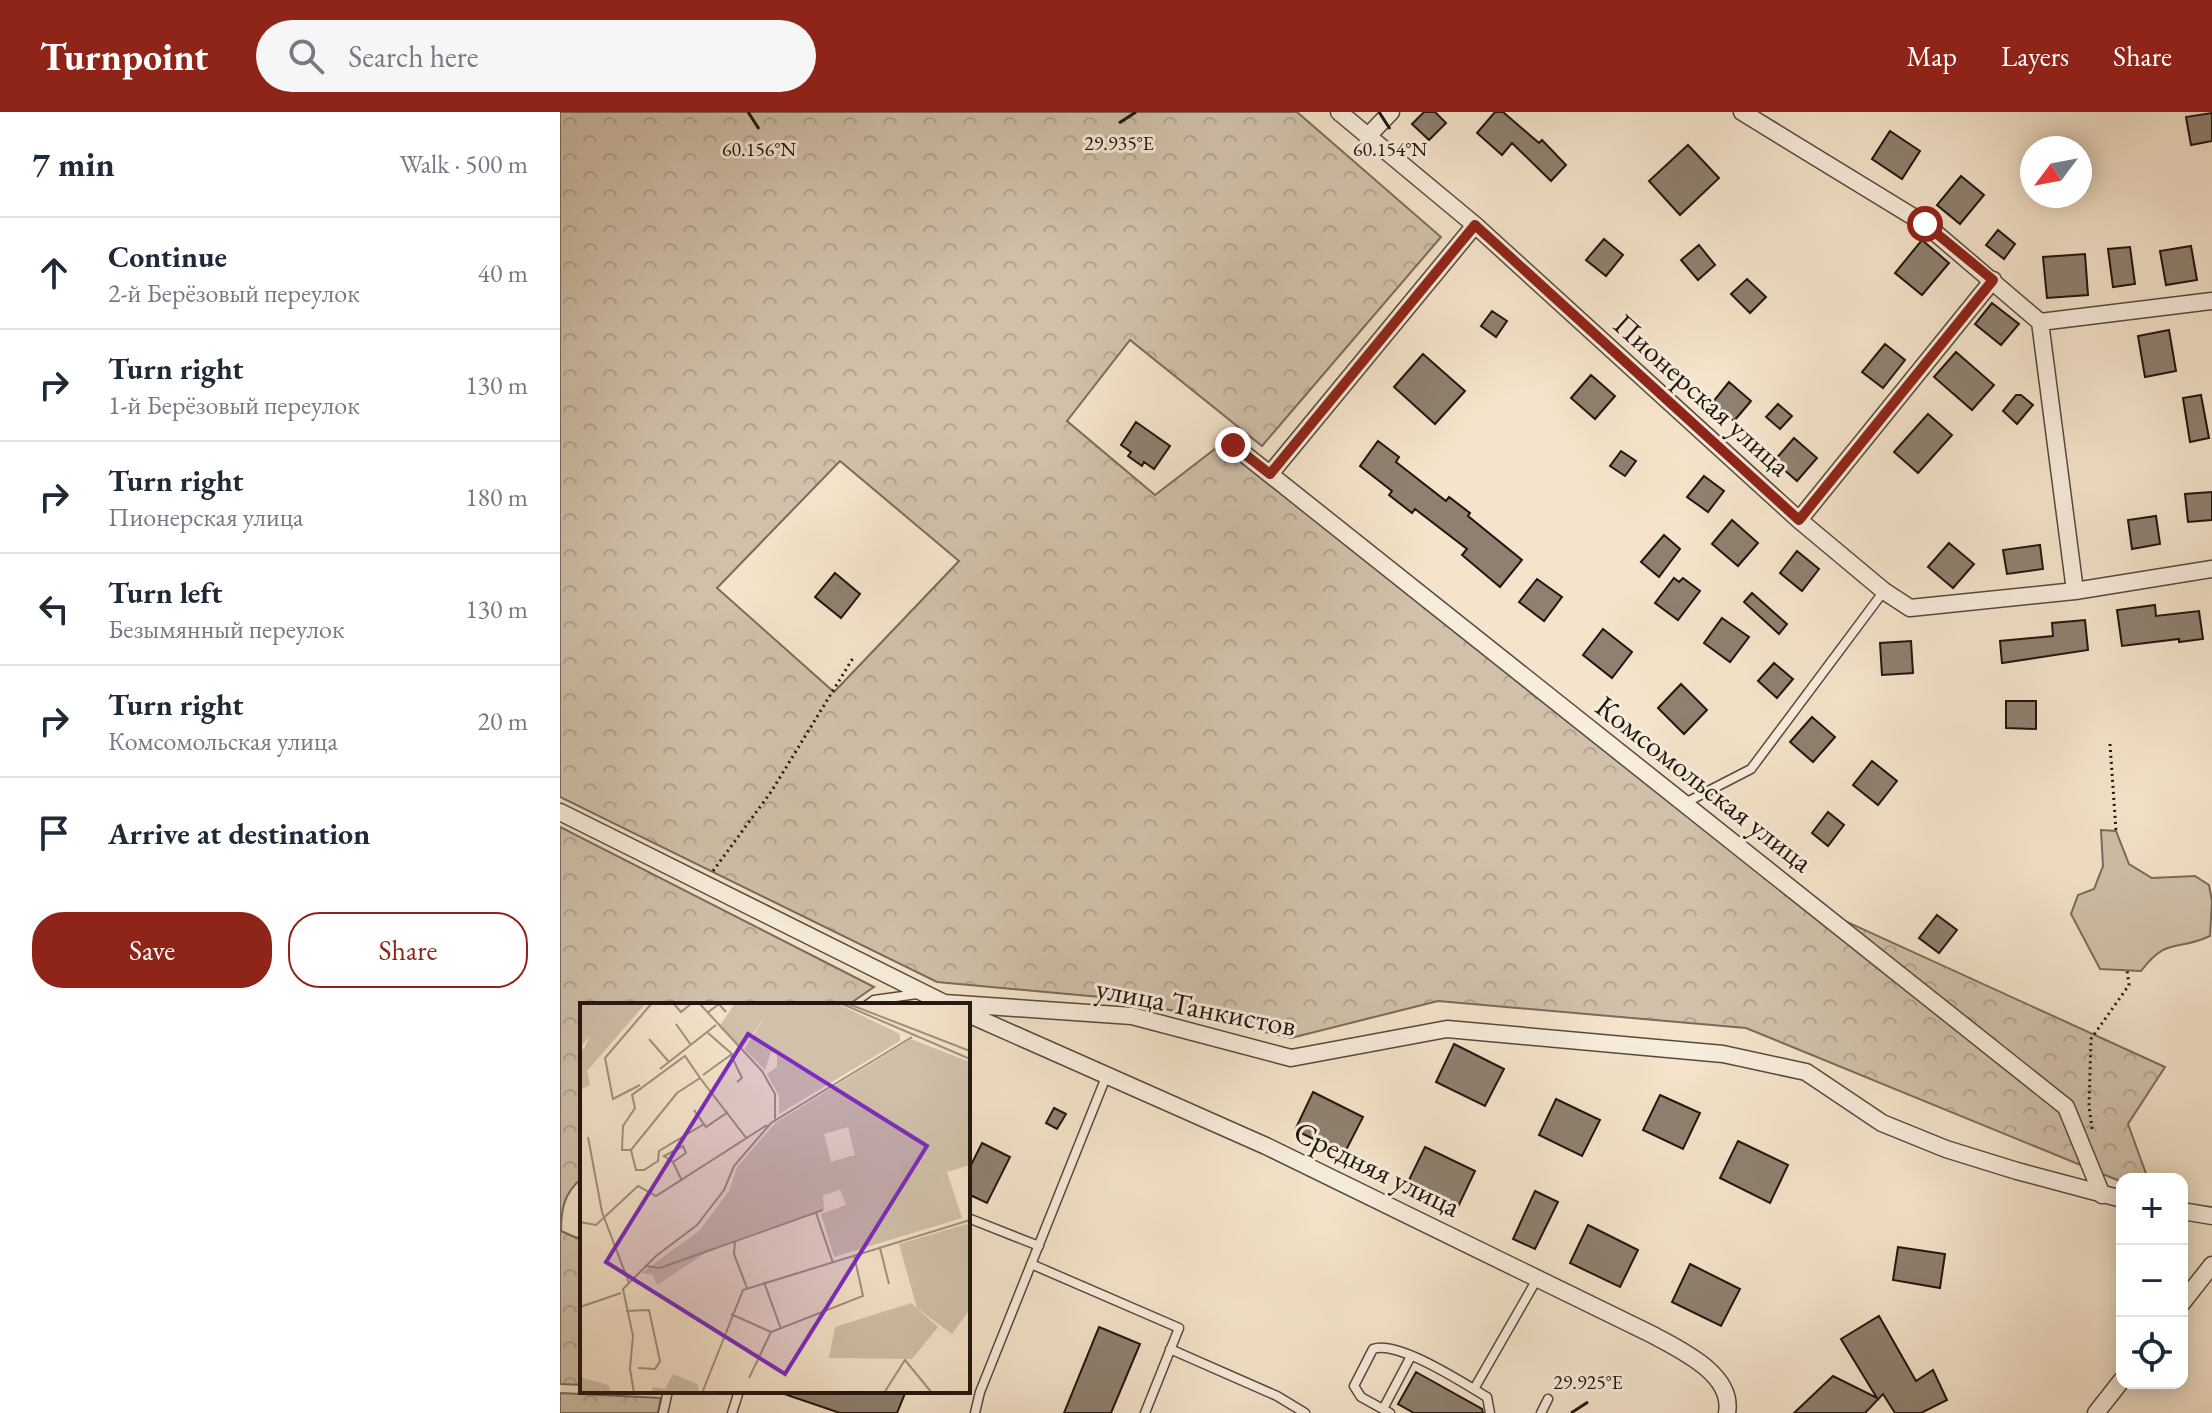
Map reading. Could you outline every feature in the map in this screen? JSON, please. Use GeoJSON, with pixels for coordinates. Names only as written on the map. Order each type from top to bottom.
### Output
{"type":"FeatureCollection","features":[{"type":"Feature","properties":{"kind":"street","name":"Пионерская улица"},"geometry":{"type":"LineString","coordinates":[[1339,112],[1475,225],[1799,520],[1884,591],[1910,608],[2075,591],[2212,569]]}},
{"type":"Feature","properties":{"kind":"street"},"geometry":{"type":"LineString","coordinates":[[1367,137],[1391,112]]}},
{"type":"Feature","properties":{"kind":"street"},"geometry":{"type":"LineString","coordinates":[[1742,112],[1925,224],[2040,322],[2075,591]]}},
{"type":"Feature","properties":{"kind":"street"},"geometry":{"type":"LineString","coordinates":[[1270,474],[1475,225]]}},
{"type":"Feature","properties":{"kind":"street"},"geometry":{"type":"LineString","coordinates":[[1799,520],[1993,280]]}},
{"type":"Feature","properties":{"kind":"street"},"geometry":{"type":"LineString","coordinates":[[2040,322],[2212,301]]}},
{"type":"Feature","properties":{"kind":"street","name":"Комсомольская улица"},"geometry":{"type":"LineString","coordinates":[[1233,445],[2066,1107],[2102,1195]]}},
{"type":"Feature","properties":{"kind":"street","name":"улица Танкистов"},"geometry":{"type":"LineString","coordinates":[[560,812],[944,1003]]}},
{"type":"Feature","properties":{"kind":"street","name":"улица Танкистов"},"geometry":{"type":"LineString","coordinates":[[970,1006],[1132,1016],[1291,1058],[1447,1029],[1573,1038],[1723,1054],[1806,1072],[1882,1123],[1933,1144],[2116,1198]]}},
{"type":"Feature","properties":{"kind":"street","name":"Средняя улица"},"geometry":{"type":"LineString","coordinates":[[970,1015],[1266,1146],[1703,1363],[1720,1384],[1727,1413]]}},
{"type":"Feature","properties":{"kind":"street"},"geometry":{"type":"LineString","coordinates":[[2188,1212],[2212,1216]]}},
{"type":"Feature","properties":{"kind":"street"},"geometry":{"type":"LineString","coordinates":[[2188,1295],[2212,1265]]}},
{"type":"Feature","properties":{"kind":"street"},"geometry":{"type":"LineString","coordinates":[[2096,1413],[2116,1388]]}},
{"type":"Feature","properties":{"kind":"lane"},"geometry":{"type":"LineString","coordinates":[[1684,804],[1751,769],[1884,591]]}},
{"type":"Feature","properties":{"kind":"lane"},"geometry":{"type":"LineString","coordinates":[[870,1003],[921,993]]}},
{"type":"Feature","properties":{"kind":"lane"},"geometry":{"type":"LineString","coordinates":[[975,1413],[980,1392],[1106,1077]]}},
{"type":"Feature","properties":{"kind":"lane"},"geometry":{"type":"LineString","coordinates":[[970,1219],[1039,1246]]}},
{"type":"Feature","properties":{"kind":"lane"},"geometry":{"type":"LineString","coordinates":[[1031,1264],[1179,1328],[1145,1413]]}},
{"type":"Feature","properties":{"kind":"lane"},"geometry":{"type":"LineString","coordinates":[[1474,1389],[1537,1279]]}},
{"type":"Feature","properties":{"kind":"lane"},"geometry":{"type":"LineString","coordinates":[[1411,1356],[1387,1411],[1361,1397],[1354,1386],[1373,1349],[1382,1346],[1411,1356],[1487,1397],[1490,1413]]}},
{"type":"Feature","properties":{"kind":"lane"},"geometry":{"type":"LineString","coordinates":[[1170,1349],[1277,1396],[1305,1413]]}},
{"type":"Feature","properties":{"kind":"lane"},"geometry":{"type":"LineString","coordinates":[[663,1413],[668,1393]]}},
{"type":"Feature","properties":{"kind":"lane"},"geometry":{"type":"LineString","coordinates":[[732,1413],[738,1393]]}},
{"type":"Feature","properties":{"kind":"lane"},"geometry":{"type":"LineString","coordinates":[[1541,1413],[1548,1399]]}},
{"type":"Feature","properties":{"kind":"path"},"geometry":{"type":"LineString","coordinates":[[704,884],[771,792],[853,658]]}},
{"type":"Feature","properties":{"kind":"path"},"geometry":{"type":"LineString","coordinates":[[2110,744],[2116,831]]}},
{"type":"Feature","properties":{"kind":"path"},"geometry":{"type":"LineString","coordinates":[[2084,1151],[2094,1125],[2089,1106],[2091,1039],[2129,985],[2127,970]]}},
{"type":"Feature","properties":{"kind":"green space"},"geometry":{"type":"Polygon","coordinates":[[[560,112],[1297,112],[1441,237],[1262,446],[1130,340],[1067,421],[1155,495],[1220,445],[1790,896],[2165,1067],[2128,1124],[2146,1173],[2116,1173],[2116,1180],[1746,1028],[1438,1001],[1291,1038],[1122,999],[937,982],[560,797],[560,112]],[[840,461],[717,588],[834,692],[959,561],[840,461]]]}},
{"type":"Feature","properties":{"kind":"green space"},"geometry":{"type":"Polygon","coordinates":[[[560,827],[874,987],[851,1003],[580,1003],[580,1180],[565,1202],[561,1231],[577,1238],[580,1236],[580,1385],[560,1384],[560,827]]]}},
{"type":"Feature","properties":{"kind":"green space"},"geometry":{"type":"Polygon","coordinates":[[[2101,830],[2116,831],[2129,864],[2152,878],[2195,876],[2209,885],[2212,901],[2210,936],[2158,953],[2141,971],[2100,969],[2071,914],[2078,895],[2094,889],[2103,866],[2101,830]]]}},
{"type":"Feature","properties":{"kind":"green space"},"geometry":{"type":"Polygon","coordinates":[[[560,1393],[661,1398],[658,1413],[560,1413],[560,1393]]]}},
{"type":"Feature","properties":{"kind":"building"},"geometry":{"type":"Polygon","coordinates":[[[1424,112],[1435,112],[1446,123],[1429,140],[1412,124],[1424,112]]]}},
{"type":"Feature","properties":{"kind":"building"},"geometry":{"type":"Polygon","coordinates":[[[1495,112],[1503,112],[1539,143],[1542,140],[1566,165],[1551,181],[1512,143],[1502,155],[1477,133],[1495,112]]]}},
{"type":"Feature","properties":{"kind":"building"},"geometry":{"type":"Polygon","coordinates":[[[2212,113],[2212,141],[2191,145],[2186,117],[2212,113]]]}},
{"type":"Feature","properties":{"kind":"building"},"geometry":{"type":"Polygon","coordinates":[[[1890,131],[1920,151],[1902,179],[1872,159],[1890,131]]]}},
{"type":"Feature","properties":{"kind":"building"},"geometry":{"type":"Polygon","coordinates":[[[1688,145],[1719,178],[1680,215],[1649,181],[1688,145]]]}},
{"type":"Feature","properties":{"kind":"building"},"geometry":{"type":"Polygon","coordinates":[[[1961,176],[1984,195],[1960,224],[1937,205],[1961,176]]]}},
{"type":"Feature","properties":{"kind":"building"},"geometry":{"type":"Polygon","coordinates":[[[1998,230],[2015,244],[2004,259],[1986,245],[1998,230]]]}},
{"type":"Feature","properties":{"kind":"building"},"geometry":{"type":"Polygon","coordinates":[[[1604,239],[1623,255],[1606,276],[1586,260],[1604,239]]]}},
{"type":"Feature","properties":{"kind":"building"},"geometry":{"type":"Polygon","coordinates":[[[1922,240],[1949,263],[1922,295],[1895,273],[1922,240]]]}},
{"type":"Feature","properties":{"kind":"building"},"geometry":{"type":"Polygon","coordinates":[[[1699,245],[1715,265],[1698,280],[1681,260],[1699,245]]]}},
{"type":"Feature","properties":{"kind":"building"},"geometry":{"type":"Polygon","coordinates":[[[2191,246],[2197,280],[2166,285],[2160,251],[2191,246]]]}},
{"type":"Feature","properties":{"kind":"building"},"geometry":{"type":"Polygon","coordinates":[[[2130,247],[2135,284],[2113,287],[2108,249],[2130,247]]]}},
{"type":"Feature","properties":{"kind":"building"},"geometry":{"type":"Polygon","coordinates":[[[2085,254],[2088,295],[2047,298],[2043,257],[2085,254]]]}},
{"type":"Feature","properties":{"kind":"building"},"geometry":{"type":"Polygon","coordinates":[[[1747,279],[1766,297],[1750,313],[1731,294],[1747,279]]]}},
{"type":"Feature","properties":{"kind":"building"},"geometry":{"type":"Polygon","coordinates":[[[1992,303],[2019,324],[2001,345],[1975,324],[1992,303]]]}},
{"type":"Feature","properties":{"kind":"building"},"geometry":{"type":"Polygon","coordinates":[[[1492,311],[1507,321],[1496,337],[1481,326],[1492,311]]]}},
{"type":"Feature","properties":{"kind":"building"},"geometry":{"type":"Polygon","coordinates":[[[2169,330],[2176,371],[2145,377],[2138,336],[2169,330]]]}},
{"type":"Feature","properties":{"kind":"building"},"geometry":{"type":"Polygon","coordinates":[[[1885,344],[1905,360],[1883,388],[1862,372],[1885,344]]]}},
{"type":"Feature","properties":{"kind":"building"},"geometry":{"type":"Polygon","coordinates":[[[1956,352],[1994,385],[1972,410],[1934,377],[1956,352]]]}},
{"type":"Feature","properties":{"kind":"building"},"geometry":{"type":"Polygon","coordinates":[[[1423,354],[1465,391],[1435,424],[1394,387],[1423,354]]]}},
{"type":"Feature","properties":{"kind":"building"},"geometry":{"type":"Polygon","coordinates":[[[1591,375],[1615,396],[1595,419],[1571,398],[1591,375]]]}},
{"type":"Feature","properties":{"kind":"building"},"geometry":{"type":"Polygon","coordinates":[[[1729,382],[1751,401],[1734,421],[1712,403],[1729,382]]]}},
{"type":"Feature","properties":{"kind":"building"},"geometry":{"type":"Polygon","coordinates":[[[2016,395],[2021,395],[2033,405],[2017,424],[2003,411],[2016,395]]]}},
{"type":"Feature","properties":{"kind":"building"},"geometry":{"type":"Polygon","coordinates":[[[2201,395],[2209,438],[2190,442],[2183,398],[2201,395]]]}},
{"type":"Feature","properties":{"kind":"building"},"geometry":{"type":"Polygon","coordinates":[[[1778,404],[1792,416],[1780,429],[1766,417],[1778,404]]]}},
{"type":"Feature","properties":{"kind":"building"},"geometry":{"type":"Polygon","coordinates":[[[1928,414],[1952,435],[1918,473],[1894,452],[1928,414]]]}},
{"type":"Feature","properties":{"kind":"building"},"geometry":{"type":"Polygon","coordinates":[[[1136,422],[1170,446],[1154,469],[1144,462],[1142,466],[1128,456],[1131,452],[1121,445],[1136,422]]]}},
{"type":"Feature","properties":{"kind":"building"},"geometry":{"type":"Polygon","coordinates":[[[1794,438],[1817,458],[1797,481],[1774,461],[1794,438]]]}},
{"type":"Feature","properties":{"kind":"building"},"geometry":{"type":"Polygon","coordinates":[[[1378,441],[1399,457],[1396,462],[1446,501],[1449,497],[1470,513],[1468,516],[1522,560],[1500,587],[1462,555],[1467,549],[1415,509],[1412,513],[1389,495],[1392,491],[1360,466],[1378,441]]]}},
{"type":"Feature","properties":{"kind":"building"},"geometry":{"type":"Polygon","coordinates":[[[1621,451],[1636,461],[1625,476],[1610,466],[1621,451]]]}},
{"type":"Feature","properties":{"kind":"building"},"geometry":{"type":"Polygon","coordinates":[[[1704,476],[1724,491],[1708,512],[1687,497],[1704,476]]]}},
{"type":"Feature","properties":{"kind":"building"},"geometry":{"type":"Polygon","coordinates":[[[2212,492],[2212,520],[2188,522],[2185,494],[2212,492]]]}},
{"type":"Feature","properties":{"kind":"building"},"geometry":{"type":"Polygon","coordinates":[[[2156,516],[2160,544],[2132,549],[2128,520],[2156,516]]]}},
{"type":"Feature","properties":{"kind":"building"},"geometry":{"type":"Polygon","coordinates":[[[1732,520],[1758,543],[1738,566],[1712,544],[1732,520]]]}},
{"type":"Feature","properties":{"kind":"building"},"geometry":{"type":"Polygon","coordinates":[[[1664,535],[1680,549],[1659,577],[1641,562],[1664,535]]]}},
{"type":"Feature","properties":{"kind":"building"},"geometry":{"type":"Polygon","coordinates":[[[1949,543],[1974,564],[1953,588],[1928,567],[1949,543]]]}},
{"type":"Feature","properties":{"kind":"building"},"geometry":{"type":"Polygon","coordinates":[[[2040,545],[2043,569],[2007,574],[2003,550],[2040,545]]]}},
{"type":"Feature","properties":{"kind":"building"},"geometry":{"type":"Polygon","coordinates":[[[1797,551],[1819,569],[1802,591],[1780,573],[1797,551]]]}},
{"type":"Feature","properties":{"kind":"building"},"geometry":{"type":"Polygon","coordinates":[[[835,573],[860,594],[841,618],[815,597],[835,573]]]}},
{"type":"Feature","properties":{"kind":"building"},"geometry":{"type":"Polygon","coordinates":[[[1674,578],[1679,582],[1683,578],[1700,591],[1678,620],[1655,603],[1674,578]]]}},
{"type":"Feature","properties":{"kind":"building"},"geometry":{"type":"Polygon","coordinates":[[[1537,579],[1562,597],[1544,621],[1519,602],[1537,579]]]}},
{"type":"Feature","properties":{"kind":"building"},"geometry":{"type":"Polygon","coordinates":[[[1752,593],[1787,624],[1779,634],[1744,602],[1752,593]]]}},
{"type":"Feature","properties":{"kind":"building"},"geometry":{"type":"Polygon","coordinates":[[[2155,605],[2156,616],[2199,611],[2203,639],[2122,646],[2117,610],[2155,605]]]}},
{"type":"Feature","properties":{"kind":"building"},"geometry":{"type":"Polygon","coordinates":[[[1722,618],[1749,637],[1730,662],[1704,643],[1722,618]]]}},
{"type":"Feature","properties":{"kind":"building"},"geometry":{"type":"Polygon","coordinates":[[[2085,620],[2088,650],[2002,663],[2000,641],[2053,636],[2052,623],[2085,620]]]}},
{"type":"Feature","properties":{"kind":"building"},"geometry":{"type":"Polygon","coordinates":[[[1603,629],[1632,652],[1612,678],[1583,655],[1603,629]]]}},
{"type":"Feature","properties":{"kind":"building"},"geometry":{"type":"Polygon","coordinates":[[[1911,641],[1913,673],[1882,675],[1880,643],[1911,641]]]}},
{"type":"Feature","properties":{"kind":"building"},"geometry":{"type":"Polygon","coordinates":[[[1774,663],[1793,679],[1777,698],[1758,681],[1774,663]]]}},
{"type":"Feature","properties":{"kind":"building"},"geometry":{"type":"Polygon","coordinates":[[[1681,684],[1707,710],[1684,734],[1658,708],[1681,684]]]}},
{"type":"Feature","properties":{"kind":"building"},"geometry":{"type":"Polygon","coordinates":[[[2006,701],[2036,701],[2036,729],[2006,728],[2006,701]]]}},
{"type":"Feature","properties":{"kind":"building"},"geometry":{"type":"Polygon","coordinates":[[[1812,717],[1835,737],[1813,762],[1790,742],[1812,717]]]}},
{"type":"Feature","properties":{"kind":"building"},"geometry":{"type":"Polygon","coordinates":[[[1872,761],[1897,781],[1878,805],[1853,785],[1872,761]]]}},
{"type":"Feature","properties":{"kind":"building"},"geometry":{"type":"Polygon","coordinates":[[[1828,812],[1844,825],[1828,846],[1812,833],[1828,812]]]}},
{"type":"Feature","properties":{"kind":"building"},"geometry":{"type":"Polygon","coordinates":[[[1937,915],[1957,930],[1939,953],[1919,938],[1937,915]]]}},
{"type":"Feature","properties":{"kind":"building"},"geometry":{"type":"Polygon","coordinates":[[[1454,1044],[1504,1069],[1485,1106],[1436,1082],[1454,1044]]]}},
{"type":"Feature","properties":{"kind":"building"},"geometry":{"type":"Polygon","coordinates":[[[1313,1092],[1363,1117],[1344,1154],[1295,1130],[1313,1092]]]}},
{"type":"Feature","properties":{"kind":"building"},"geometry":{"type":"Polygon","coordinates":[[[1660,1095],[1700,1113],[1683,1149],[1643,1130],[1660,1095]]]}},
{"type":"Feature","properties":{"kind":"building"},"geometry":{"type":"Polygon","coordinates":[[[1556,1099],[1600,1120],[1582,1156],[1539,1135],[1556,1099]]]}},
{"type":"Feature","properties":{"kind":"building"},"geometry":{"type":"Polygon","coordinates":[[[1054,1108],[1066,1114],[1057,1129],[1046,1123],[1054,1108]]]}},
{"type":"Feature","properties":{"kind":"building"},"geometry":{"type":"Polygon","coordinates":[[[1738,1141],[1788,1165],[1770,1203],[1720,1178],[1738,1141]]]}},
{"type":"Feature","properties":{"kind":"building"},"geometry":{"type":"Polygon","coordinates":[[[982,1143],[1010,1157],[987,1203],[970,1195],[970,1167],[982,1143]]]}},
{"type":"Feature","properties":{"kind":"building"},"geometry":{"type":"Polygon","coordinates":[[[1425,1147],[1475,1171],[1457,1209],[1407,1184],[1425,1147]]]}},
{"type":"Feature","properties":{"kind":"building"},"geometry":{"type":"Polygon","coordinates":[[[1535,1191],[1558,1202],[1535,1249],[1513,1239],[1535,1191]]]}},
{"type":"Feature","properties":{"kind":"building"},"geometry":{"type":"Polygon","coordinates":[[[1588,1225],[1638,1250],[1620,1287],[1570,1263],[1588,1225]]]}},
{"type":"Feature","properties":{"kind":"building"},"geometry":{"type":"Polygon","coordinates":[[[1898,1247],[1945,1254],[1940,1288],[1893,1280],[1898,1247]]]}},
{"type":"Feature","properties":{"kind":"building"},"geometry":{"type":"Polygon","coordinates":[[[1690,1264],[1740,1289],[1721,1326],[1672,1302],[1690,1264]]]}},
{"type":"Feature","properties":{"kind":"building"},"geometry":{"type":"Polygon","coordinates":[[[1879,1316],[1916,1381],[1933,1370],[1947,1400],[1921,1413],[1895,1413],[1883,1394],[1865,1413],[1794,1413],[1833,1376],[1877,1398],[1841,1339],[1879,1316]]]}},
{"type":"Feature","properties":{"kind":"building"},"geometry":{"type":"Polygon","coordinates":[[[1099,1327],[1140,1344],[1111,1413],[1064,1413],[1099,1327]]]}},
{"type":"Feature","properties":{"kind":"building"},"geometry":{"type":"Polygon","coordinates":[[[1416,1372],[1482,1409],[1483,1413],[1414,1413],[1398,1404],[1416,1372]]]}},
{"type":"Feature","properties":{"kind":"building"},"geometry":{"type":"Polygon","coordinates":[[[781,1393],[905,1393],[897,1413],[840,1413],[781,1393]]]}},
{"type":"Feature","properties":{"kind":"route"},"geometry":{"type":"LineString","coordinates":[[1233,445],[1270,474],[1475,225],[1799,520],[1993,280],[1925,224]]}}]}
